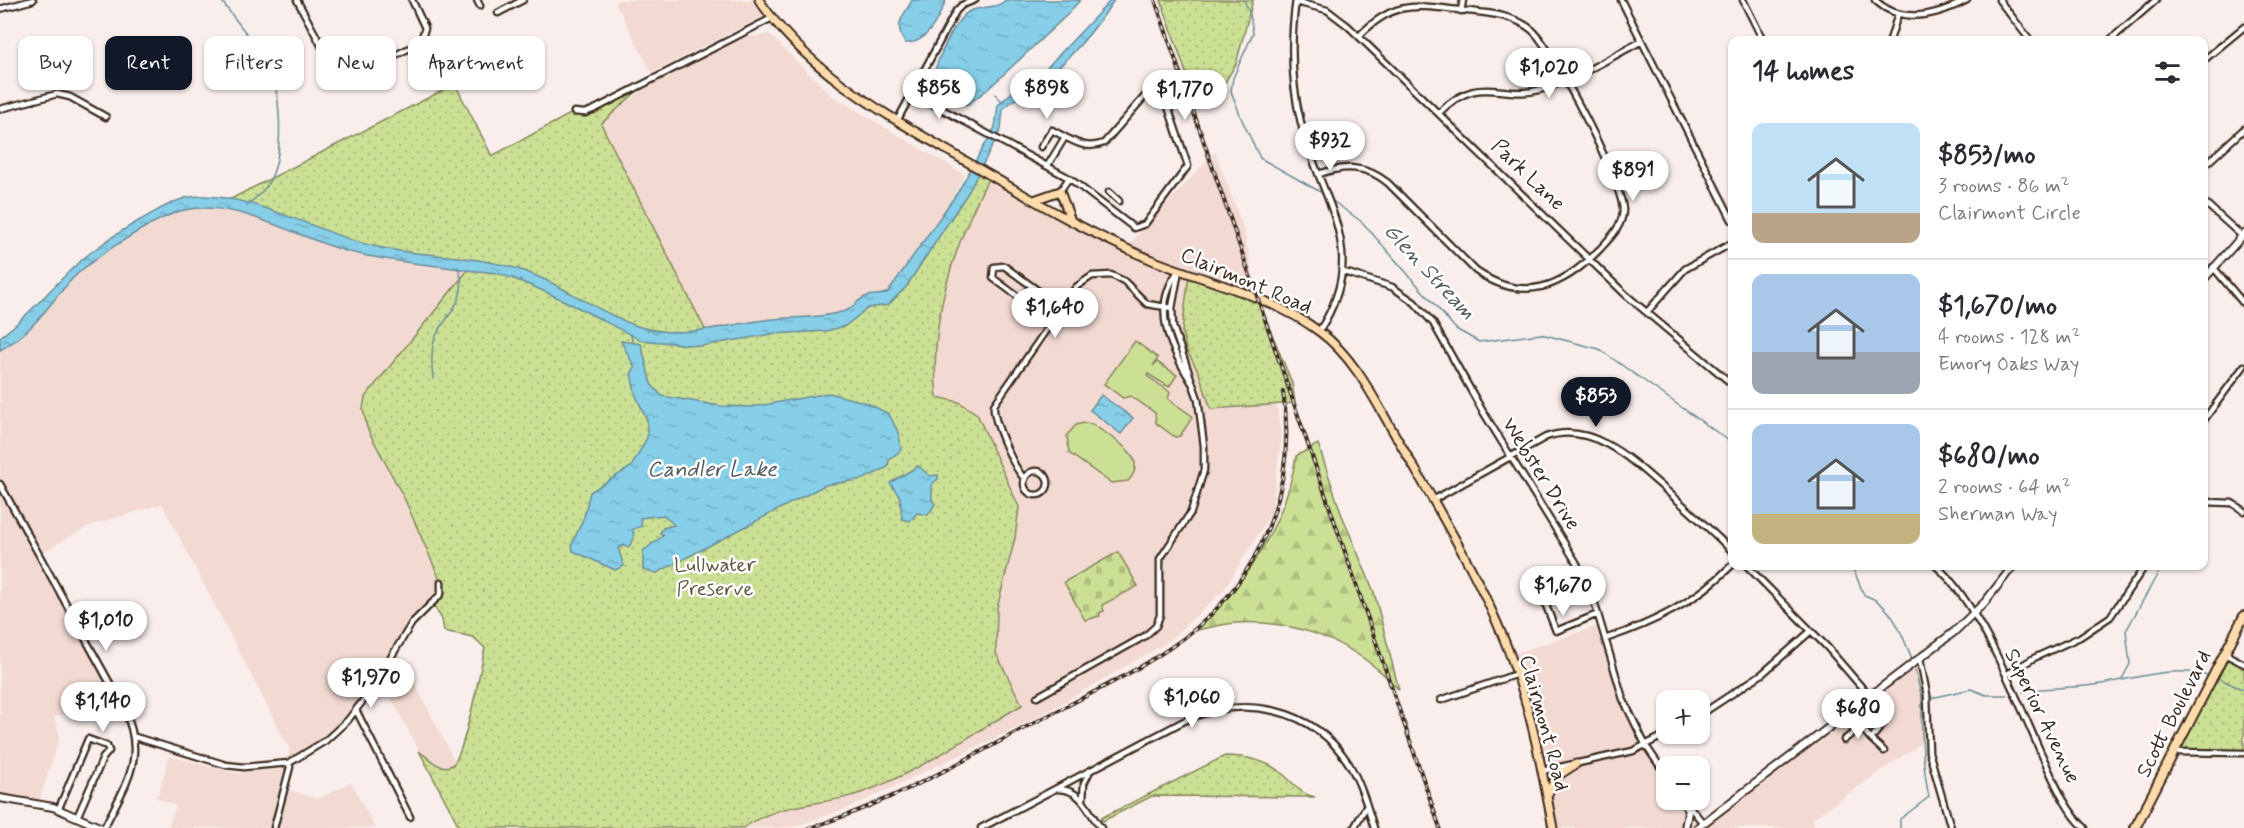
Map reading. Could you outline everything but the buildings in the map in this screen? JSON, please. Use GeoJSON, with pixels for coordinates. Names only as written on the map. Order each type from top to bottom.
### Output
{"type":"FeatureCollection","features":[{"type":"Feature","properties":{"kind":"highway","name":"Scott Boulevard"},"geometry":{"type":"LineString","coordinates":[[2135,828],[2244,616]]}},
{"type":"Feature","properties":{"kind":"main road","name":"Clairmont Road"},"geometry":{"type":"LineString","coordinates":[[759,0],[790,40],[825,74],[897,121],[1072,223],[1179,270],[1276,307],[1319,331],[1339,350],[1359,375],[1481,586],[1517,674],[1542,771],[1553,828]]}},
{"type":"Feature","properties":{"kind":"main road"},"geometry":{"type":"LineString","coordinates":[[1034,200],[1060,191],[1065,210],[1072,223]]}},
{"type":"Feature","properties":{"kind":"main road"},"geometry":{"type":"LineString","coordinates":[[2208,274],[2243,235]]}},
{"type":"Feature","properties":{"kind":"main road"},"geometry":{"type":"LineString","coordinates":[[1700,826],[1920,659],[1973,615],[2010,570]]}},
{"type":"Feature","properties":{"kind":"main road"},"geometry":{"type":"LineString","coordinates":[[1547,797],[1556,777],[1576,764]]}},
{"type":"Feature","properties":{"kind":"main road"},"geometry":{"type":"LineString","coordinates":[[0,798],[59,808],[103,828]]}},
{"type":"Feature","properties":{"kind":"main road"},"geometry":{"type":"LineString","coordinates":[[1685,828],[1687,810]]}},
{"type":"Feature","properties":{"kind":"street"},"geometry":{"type":"LineString","coordinates":[[0,9],[33,0]]}},
{"type":"Feature","properties":{"kind":"street"},"geometry":{"type":"LineString","coordinates":[[297,0],[337,75],[351,78],[420,43],[424,28],[412,0]]}},
{"type":"Feature","properties":{"kind":"street"},"geometry":{"type":"LineString","coordinates":[[477,0],[480,6]]}},
{"type":"Feature","properties":{"kind":"street"},"geometry":{"type":"LineString","coordinates":[[498,13],[523,0]]}},
{"type":"Feature","properties":{"kind":"street"},"geometry":{"type":"LineString","coordinates":[[897,121],[956,10],[975,0]]}},
{"type":"Feature","properties":{"kind":"street"},"geometry":{"type":"LineString","coordinates":[[1461,11],[1463,0]]}},
{"type":"Feature","properties":{"kind":"street"},"geometry":{"type":"LineString","coordinates":[[1622,0],[1728,212]]}},
{"type":"Feature","properties":{"kind":"street"},"geometry":{"type":"LineString","coordinates":[[1743,0],[1761,36]]}},
{"type":"Feature","properties":{"kind":"street"},"geometry":{"type":"LineString","coordinates":[[1875,0],[1898,14],[1928,15],[1967,0]]}},
{"type":"Feature","properties":{"kind":"street"},"geometry":{"type":"LineString","coordinates":[[1999,0],[2027,36]]}},
{"type":"Feature","properties":{"kind":"street"},"geometry":{"type":"LineString","coordinates":[[2115,36],[2156,0]]}},
{"type":"Feature","properties":{"kind":"street"},"geometry":{"type":"LineString","coordinates":[[1296,1],[1292,40],[1294,89],[1303,132],[1341,239],[1344,272],[1337,300],[1319,331]]}},
{"type":"Feature","properties":{"kind":"street","name":"Park Lane"},"geometry":{"type":"LineString","coordinates":[[1296,1],[1332,13],[1359,36],[1647,312],[1728,381]]}},
{"type":"Feature","properties":{"kind":"street"},"geometry":{"type":"LineString","coordinates":[[1319,174],[1354,167],[1379,176],[1471,267],[1499,284],[1528,289],[1550,286],[1571,276],[1609,240],[1620,223],[1622,198],[1546,45],[1526,26],[1505,17],[1421,6],[1403,7],[1379,17],[1359,36]]}},
{"type":"Feature","properties":{"kind":"street"},"geometry":{"type":"LineString","coordinates":[[1891,36],[1898,14]]}},
{"type":"Feature","properties":{"kind":"street"},"geometry":{"type":"LineString","coordinates":[[574,112],[585,113],[595,109],[733,36],[753,29],[772,18]]}},
{"type":"Feature","properties":{"kind":"street"},"geometry":{"type":"LineString","coordinates":[[2208,57],[2244,27]]}},
{"type":"Feature","properties":{"kind":"street"},"geometry":{"type":"LineString","coordinates":[[1439,113],[1454,99],[1473,90],[1524,92],[1546,88],[1642,41]]}},
{"type":"Feature","properties":{"kind":"street"},"geometry":{"type":"LineString","coordinates":[[912,93],[1048,165],[1069,178],[1134,228],[1142,227],[1188,166],[1159,80],[1104,143],[1094,147],[1081,145],[1052,130],[1041,147]]}},
{"type":"Feature","properties":{"kind":"street"},"geometry":{"type":"LineString","coordinates":[[0,109],[57,93],[70,97],[106,117]]}},
{"type":"Feature","properties":{"kind":"street"},"geometry":{"type":"LineString","coordinates":[[2208,162],[2244,129]]}},
{"type":"Feature","properties":{"kind":"street"},"geometry":{"type":"LineString","coordinates":[[1048,165],[1065,137]]}},
{"type":"Feature","properties":{"kind":"street"},"geometry":{"type":"LineString","coordinates":[[1060,191],[1069,178]]}},
{"type":"Feature","properties":{"kind":"street"},"geometry":{"type":"LineString","coordinates":[[1106,206],[1117,199],[1109,192]]}},
{"type":"Feature","properties":{"kind":"street"},"geometry":{"type":"LineString","coordinates":[[2208,205],[2243,235]]}},
{"type":"Feature","properties":{"kind":"street"},"geometry":{"type":"LineString","coordinates":[[1647,312],[1685,269],[1728,245]]}},
{"type":"Feature","properties":{"kind":"street"},"geometry":{"type":"LineString","coordinates":[[1032,286],[1021,299],[993,278],[994,267],[1004,266],[1032,286],[1062,308]]}},
{"type":"Feature","properties":{"kind":"street"},"geometry":{"type":"LineString","coordinates":[[2213,267],[2244,304]]}},
{"type":"Feature","properties":{"kind":"street"},"geometry":{"type":"LineString","coordinates":[[1179,270],[1170,282],[1165,307],[1167,338],[1195,388]]}},
{"type":"Feature","properties":{"kind":"street"},"geometry":{"type":"LineString","coordinates":[[1037,697],[1145,636],[1158,623],[1161,608],[1161,559],[1191,512],[1204,470],[1202,430],[1195,388],[1174,334],[1172,308],[1179,270]]}},
{"type":"Feature","properties":{"kind":"street","name":"Webster Drive"},"geometry":{"type":"LineString","coordinates":[[1344,272],[1392,287],[1424,311],[1572,555],[1598,614],[1619,689],[1646,746],[1656,760]]}},
{"type":"Feature","properties":{"kind":"street"},"geometry":{"type":"LineString","coordinates":[[1025,479],[1031,472],[1040,472],[1047,479],[1047,489],[1041,495],[1031,494],[1025,488],[1025,479],[1018,470],[995,420],[994,405],[1081,282],[1092,276],[1103,274],[1121,279],[1147,304],[1172,308]]}},
{"type":"Feature","properties":{"kind":"street"},"geometry":{"type":"LineString","coordinates":[[2208,415],[2244,366]]}},
{"type":"Feature","properties":{"kind":"street"},"geometry":{"type":"LineString","coordinates":[[1433,500],[1510,456],[1557,434],[1574,434],[1594,439],[1624,455],[1651,475],[1694,513],[1728,547]]}},
{"type":"Feature","properties":{"kind":"street"},"geometry":{"type":"LineString","coordinates":[[0,483],[123,707],[135,737],[133,770],[103,828]]}},
{"type":"Feature","properties":{"kind":"street"},"geometry":{"type":"LineString","coordinates":[[2208,502],[2232,503],[2244,511]]}},
{"type":"Feature","properties":{"kind":"street"},"geometry":{"type":"LineString","coordinates":[[1605,639],[1670,613],[1707,588],[1728,569]]}},
{"type":"Feature","properties":{"kind":"street"},"geometry":{"type":"LineString","coordinates":[[1751,570],[1811,631],[1870,697]]}},
{"type":"Feature","properties":{"kind":"street","name":"Superior Avenue"},"geometry":{"type":"LineString","coordinates":[[1939,570],[1973,615],[2006,675],[2055,782],[2070,809],[2085,828]]}},
{"type":"Feature","properties":{"kind":"street"},"geometry":{"type":"LineString","coordinates":[[2006,675],[2034,658],[2080,637],[2110,617],[2142,570]]}},
{"type":"Feature","properties":{"kind":"street"},"geometry":{"type":"LineString","coordinates":[[135,737],[234,767],[289,763],[325,741],[356,710],[412,622],[441,594],[441,582]]}},
{"type":"Feature","properties":{"kind":"street"},"geometry":{"type":"LineString","coordinates":[[1540,590],[1556,631],[1598,614]]}},
{"type":"Feature","properties":{"kind":"street"},"geometry":{"type":"LineString","coordinates":[[1710,708],[1762,674],[1811,631]]}},
{"type":"Feature","properties":{"kind":"street"},"geometry":{"type":"LineString","coordinates":[[2225,654],[2244,664]]}},
{"type":"Feature","properties":{"kind":"street"},"geometry":{"type":"LineString","coordinates":[[1920,659],[1927,695],[1929,752],[1951,828]]}},
{"type":"Feature","properties":{"kind":"street"},"geometry":{"type":"LineString","coordinates":[[1441,700],[1517,674]]}},
{"type":"Feature","properties":{"kind":"street"},"geometry":{"type":"LineString","coordinates":[[981,828],[1199,714],[1228,707],[1257,707],[1294,716],[1328,739],[1354,772],[1374,828]]}},
{"type":"Feature","properties":{"kind":"street"},"geometry":{"type":"LineString","coordinates":[[356,710],[410,817]]}},
{"type":"Feature","properties":{"kind":"street"},"geometry":{"type":"LineString","coordinates":[[1847,714],[1884,751]]}},
{"type":"Feature","properties":{"kind":"street"},"geometry":{"type":"LineString","coordinates":[[1844,740],[1877,715],[1883,724],[1871,740]]}},
{"type":"Feature","properties":{"kind":"street"},"geometry":{"type":"LineString","coordinates":[[59,808],[88,739],[107,746],[109,751],[103,758],[78,815]]}},
{"type":"Feature","properties":{"kind":"street"},"geometry":{"type":"LineString","coordinates":[[1542,771],[1646,746],[1656,740]]}},
{"type":"Feature","properties":{"kind":"street"},"geometry":{"type":"LineString","coordinates":[[2174,752],[2244,753]]}},
{"type":"Feature","properties":{"kind":"street"},"geometry":{"type":"LineString","coordinates":[[274,828],[290,767],[289,763]]}},
{"type":"Feature","properties":{"kind":"street"},"geometry":{"type":"LineString","coordinates":[[1083,799],[1084,783],[1091,771]]}},
{"type":"Feature","properties":{"kind":"street"},"geometry":{"type":"LineString","coordinates":[[1052,790],[1067,789],[1083,799],[1101,828]]}},
{"type":"Feature","properties":{"kind":"street"},"geometry":{"type":"LineString","coordinates":[[1354,828],[1363,816],[1366,804]]}},
{"type":"Feature","properties":{"kind":"street"},"geometry":{"type":"LineString","coordinates":[[1690,810],[1700,826]]}},
{"type":"Feature","properties":{"kind":"shaded area"},"geometry":{"type":"Polygon","coordinates":[[[619,0],[761,0],[769,13],[652,73],[615,2],[619,0]]]}},
{"type":"Feature","properties":{"kind":"shaded area"},"geometry":{"type":"Polygon","coordinates":[[[769,34],[831,95],[965,175],[921,251],[891,293],[866,301],[848,313],[830,318],[744,332],[829,323],[846,317],[869,302],[881,300],[893,294],[952,208],[976,167],[1086,231],[1174,268],[1128,246],[1215,152],[1243,227],[1273,371],[1281,440],[1272,512],[1224,590],[1166,643],[1029,722],[851,807],[796,826],[777,828],[460,828],[381,679],[399,652],[455,762],[463,743],[485,648],[457,591],[428,606],[417,616],[369,693],[348,720],[325,741],[289,763],[289,748],[162,504],[91,525],[38,555],[118,698],[54,717],[60,736],[38,804],[0,793],[0,344],[28,322],[66,279],[95,256],[170,210],[208,203],[244,209],[358,247],[509,273],[645,334],[657,337],[708,337],[601,124],[643,89],[736,39],[769,34]]]}},
{"type":"Feature","properties":{"kind":"shaded area"},"geometry":{"type":"Polygon","coordinates":[[[1601,625],[1617,680],[1645,746],[1656,761],[1656,810],[1692,810],[1702,823],[1832,731],[1917,660],[1931,697],[1930,737],[1813,818],[1814,828],[1546,828],[1555,825],[1510,655],[1601,625]]]}},
{"type":"Feature","properties":{"kind":"shaded area"},"geometry":{"type":"Polygon","coordinates":[[[169,756],[235,773],[284,769],[271,828],[168,828],[176,806],[155,797],[159,793],[169,756]]]}},
{"type":"Feature","properties":{"kind":"shaded area"},"geometry":{"type":"Polygon","coordinates":[[[351,782],[375,828],[274,828],[285,789],[318,799],[351,782]]]}},
{"type":"Feature","properties":{"kind":"green space"},"geometry":{"type":"Polygon","coordinates":[[[1161,0],[1253,0],[1236,64],[1221,89],[1197,105],[1161,0]]]}},
{"type":"Feature","properties":{"kind":"green space","name":"Lullwater Preserve"},"geometry":{"type":"Polygon","coordinates":[[[645,84],[601,124],[709,337],[807,325],[893,295],[976,167],[990,175],[966,227],[947,282],[941,310],[935,368],[937,397],[959,402],[977,414],[1019,507],[1015,538],[997,608],[996,653],[1022,705],[928,762],[889,782],[853,796],[775,812],[743,828],[460,828],[419,751],[443,767],[452,765],[457,759],[467,730],[485,648],[473,637],[444,631],[442,619],[432,603],[439,598],[441,582],[405,500],[367,428],[363,409],[365,397],[472,265],[389,254],[221,204],[443,90],[458,90],[492,156],[574,112],[585,113],[645,84]]]}},
{"type":"Feature","properties":{"kind":"green space"},"geometry":{"type":"Polygon","coordinates":[[[1189,274],[1258,300],[1292,383],[1295,403],[1211,409],[1199,373],[1186,349],[1182,331],[1189,274]]]}},
{"type":"Feature","properties":{"kind":"green space"},"geometry":{"type":"Polygon","coordinates":[[[1135,341],[1158,358],[1153,366],[1157,362],[1177,375],[1169,387],[1148,374],[1147,376],[1170,392],[1168,399],[1191,415],[1192,418],[1180,436],[1175,437],[1156,423],[1155,413],[1131,396],[1123,398],[1104,384],[1135,341]]]}},
{"type":"Feature","properties":{"kind":"green space"},"geometry":{"type":"Polygon","coordinates":[[[1092,424],[1118,441],[1132,455],[1135,463],[1134,472],[1128,481],[1111,483],[1069,453],[1067,435],[1076,425],[1092,424]]]}},
{"type":"Feature","properties":{"kind":"green space"},"geometry":{"type":"Polygon","coordinates":[[[1318,444],[1341,513],[1374,592],[1399,690],[1382,673],[1345,647],[1303,630],[1281,625],[1235,623],[1194,631],[1230,594],[1260,552],[1283,506],[1296,456],[1318,444]]]}},
{"type":"Feature","properties":{"kind":"green space"},"geometry":{"type":"Polygon","coordinates":[[[1118,552],[1138,586],[1102,605],[1104,611],[1099,613],[1100,616],[1085,620],[1064,582],[1118,552]]]}},
{"type":"Feature","properties":{"kind":"green space"},"geometry":{"type":"Polygon","coordinates":[[[2231,654],[2244,663],[2244,751],[2179,750],[2231,654]]]}},
{"type":"Feature","properties":{"kind":"green space"},"geometry":{"type":"Polygon","coordinates":[[[1225,756],[1264,762],[1301,791],[1315,797],[1152,796],[1103,821],[1101,818],[1225,756]]]}},
{"type":"Feature","properties":{"kind":"water"},"geometry":{"type":"Polygon","coordinates":[[[912,0],[946,0],[936,22],[926,35],[920,40],[905,43],[901,36],[900,25],[912,0]]]}},
{"type":"Feature","properties":{"kind":"water"},"geometry":{"type":"Polygon","coordinates":[[[1006,0],[1080,0],[987,90],[967,105],[946,100],[932,86],[935,69],[951,33],[964,15],[970,11],[998,5],[1006,0]]]}},
{"type":"Feature","properties":{"kind":"water"},"geometry":{"type":"Polygon","coordinates":[[[1111,0],[1114,0],[1098,22],[1061,65],[1036,87],[1003,109],[1001,129],[969,191],[906,287],[888,305],[868,308],[845,326],[826,331],[772,334],[701,346],[641,340],[557,297],[501,274],[368,256],[333,247],[240,213],[216,209],[193,209],[161,219],[93,261],[73,278],[23,335],[0,350],[0,337],[19,322],[79,262],[96,249],[123,230],[168,205],[185,198],[204,196],[225,198],[272,210],[339,236],[377,247],[473,259],[511,267],[543,279],[618,318],[652,330],[686,332],[755,321],[827,315],[845,311],[865,297],[888,292],[957,193],[995,127],[998,105],[1018,87],[1037,78],[1111,0]]]}},
{"type":"Feature","properties":{"kind":"water","name":"Candler Lake"},"geometry":{"type":"Polygon","coordinates":[[[621,341],[641,344],[651,384],[662,396],[721,406],[752,407],[829,393],[867,403],[889,414],[899,434],[901,450],[889,460],[888,467],[864,479],[825,485],[657,573],[643,570],[643,551],[664,535],[660,533],[663,528],[674,525],[664,515],[640,518],[642,526],[633,529],[634,537],[629,547],[624,545],[618,548],[624,566],[615,570],[573,551],[572,544],[584,517],[590,492],[631,467],[647,438],[647,420],[636,396],[631,374],[635,368],[621,341]]]}},
{"type":"Feature","properties":{"kind":"water"},"geometry":{"type":"Polygon","coordinates":[[[1101,395],[1133,418],[1121,434],[1090,410],[1101,395]]]}},
{"type":"Feature","properties":{"kind":"water"},"geometry":{"type":"Polygon","coordinates":[[[918,466],[930,476],[938,475],[938,479],[932,484],[932,500],[935,504],[928,515],[917,513],[910,521],[902,519],[900,497],[890,483],[918,466]]]}},
{"type":"Feature","properties":{"kind":"waterway"},"geometry":{"type":"LineString","coordinates":[[221,0],[265,60],[271,72],[278,103],[278,155],[274,170],[265,189],[247,206]]}},
{"type":"Feature","properties":{"kind":"waterway","name":"Glen Stream"},"geometry":{"type":"LineString","coordinates":[[1244,0],[1250,14],[1253,33],[1233,78],[1231,91],[1242,120],[1260,158],[1324,194]]}},
{"type":"Feature","properties":{"kind":"waterway"},"geometry":{"type":"LineString","coordinates":[[995,94],[1003,102]]}},
{"type":"Feature","properties":{"kind":"waterway","name":"Glen Stream"},"geometry":{"type":"LineString","coordinates":[[1330,199],[1362,222],[1456,329],[1479,342],[1541,334],[1599,349],[1728,440]]}},
{"type":"Feature","properties":{"kind":"waterway"},"geometry":{"type":"LineString","coordinates":[[433,379],[434,341],[459,297],[461,278],[458,267]]}},
{"type":"Feature","properties":{"kind":"waterway"},"geometry":{"type":"LineString","coordinates":[[631,335],[632,341]]}},
{"type":"Feature","properties":{"kind":"waterway","name":"Glen Stream"},"geometry":{"type":"LineString","coordinates":[[1854,570],[1864,595],[1882,605],[1895,621],[1912,659]]}},
{"type":"Feature","properties":{"kind":"waterway"},"geometry":{"type":"LineString","coordinates":[[2122,679],[2130,664],[2126,631],[2160,570]]}},
{"type":"Feature","properties":{"kind":"waterway"},"geometry":{"type":"LineString","coordinates":[[1915,670],[1922,698]]}},
{"type":"Feature","properties":{"kind":"waterway"},"geometry":{"type":"LineString","coordinates":[[2023,692],[2091,686],[2169,672],[2210,676]]}},
{"type":"Feature","properties":{"kind":"waterway"},"geometry":{"type":"LineString","coordinates":[[2220,679],[2244,690]]}},
{"type":"Feature","properties":{"kind":"waterway"},"geometry":{"type":"LineString","coordinates":[[1931,698],[1971,689],[1986,695],[2007,695]]}},
{"type":"Feature","properties":{"kind":"waterway"},"geometry":{"type":"LineString","coordinates":[[1900,828],[1900,819],[1929,797],[1922,748],[1922,698]]}},
{"type":"Feature","properties":{"kind":"railway"},"geometry":{"type":"LineString","coordinates":[[1155,0],[1440,828]]}},
{"type":"Feature","properties":{"kind":"railway"},"geometry":{"type":"LineString","coordinates":[[809,828],[866,807],[922,782],[1108,684],[1166,651],[1211,614],[1234,588],[1253,559],[1268,528],[1279,496],[1285,462],[1286,427],[1283,391]]}}]}
